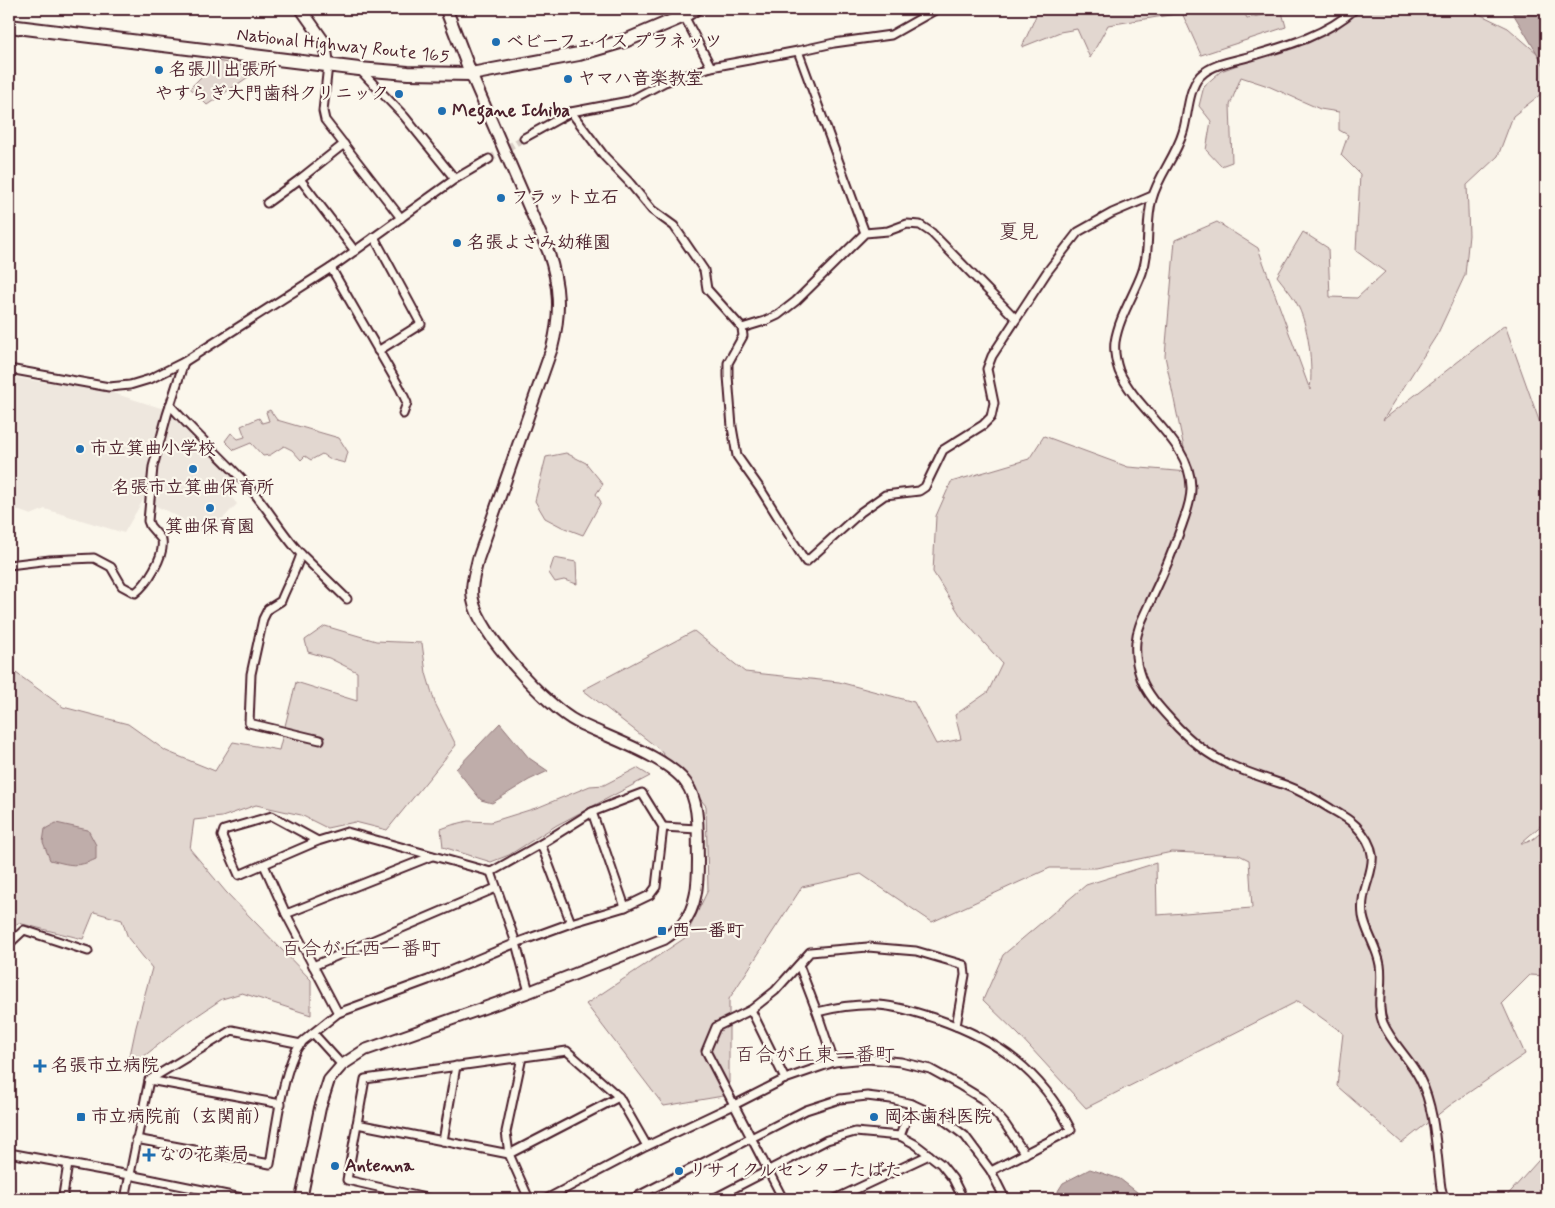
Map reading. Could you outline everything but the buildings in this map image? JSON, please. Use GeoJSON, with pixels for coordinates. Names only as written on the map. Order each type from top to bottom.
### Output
{"type":"FeatureCollection","features":[{"type":"Feature","properties":{"kind":"highway","name":"National Highway Route 165"},"geometry":{"type":"LineString","coordinates":[[9,26],[358,69],[408,73],[471,74],[579,54],[627,40],[686,11]]}},
{"type":"Feature","properties":{"kind":"main road"},"geometry":{"type":"LineString","coordinates":[[446,9],[471,74]]}},
{"type":"Feature","properties":{"kind":"street"},"geometry":{"type":"LineString","coordinates":[[301,9],[325,43],[328,64],[324,115],[326,120],[401,218]]}},
{"type":"Feature","properties":{"kind":"street"},"geometry":{"type":"LineString","coordinates":[[524,138],[571,112],[629,101],[665,82],[711,67],[798,52],[834,43],[891,35],[937,9]]}},
{"type":"Feature","properties":{"kind":"street"},"geometry":{"type":"LineString","coordinates":[[1355,9],[1340,22],[1308,38],[1215,66],[1199,77],[1190,96],[1178,148],[1152,196],[1144,269],[1119,327],[1115,342],[1115,356],[1118,369],[1126,384],[1176,445],[1186,462],[1190,472],[1191,486],[1190,502],[1171,558],[1138,628],[1135,644],[1142,679],[1159,707],[1181,732],[1204,751],[1228,764],[1289,786],[1319,801],[1353,823],[1367,840],[1372,852],[1372,869],[1363,902],[1364,920],[1378,953],[1381,969],[1380,1003],[1382,1020],[1391,1039],[1410,1061],[1422,1082],[1431,1110],[1440,1188],[1444,1199]]}},
{"type":"Feature","properties":{"kind":"street"},"geometry":{"type":"LineString","coordinates":[[686,11],[711,67]]}},
{"type":"Feature","properties":{"kind":"street"},"geometry":{"type":"LineString","coordinates":[[798,52],[865,233]]}},
{"type":"Feature","properties":{"kind":"street"},"geometry":{"type":"LineString","coordinates":[[358,69],[404,116],[455,179]]}},
{"type":"Feature","properties":{"kind":"street"},"geometry":{"type":"LineString","coordinates":[[301,1199],[320,1108],[329,1080],[342,1065],[365,1050],[529,992],[664,939],[682,925],[693,906],[698,880],[695,803],[686,782],[670,768],[652,757],[575,721],[547,700],[497,646],[481,620],[473,601],[472,585],[478,559],[552,348],[556,333],[559,301],[553,266],[548,251],[471,74]]}},
{"type":"Feature","properties":{"kind":"street"},"geometry":{"type":"LineString","coordinates":[[571,112],[605,157],[652,210],[674,226],[704,270],[707,289],[742,328],[743,336],[728,364],[737,456],[761,490],[806,562],[861,512],[885,495],[919,491],[925,487],[943,450],[991,417],[994,403],[987,369],[992,356],[1047,272],[1078,232],[1112,213],[1152,196]]}},
{"type":"Feature","properties":{"kind":"street"},"geometry":{"type":"LineString","coordinates":[[267,204],[344,144]]}},
{"type":"Feature","properties":{"kind":"street"},"geometry":{"type":"LineString","coordinates":[[9,369],[109,387],[130,385],[150,379],[184,362],[331,268],[455,179],[489,159]]}},
{"type":"Feature","properties":{"kind":"street"},"geometry":{"type":"LineString","coordinates":[[300,179],[356,251]]}},
{"type":"Feature","properties":{"kind":"street"},"geometry":{"type":"LineString","coordinates":[[742,328],[778,315],[796,301],[865,233],[888,231],[907,224],[920,225],[932,233],[1016,319]]}},
{"type":"Feature","properties":{"kind":"street"},"geometry":{"type":"LineString","coordinates":[[374,238],[421,324],[378,351]]}},
{"type":"Feature","properties":{"kind":"street"},"geometry":{"type":"LineString","coordinates":[[331,268],[407,403],[403,414]]}},
{"type":"Feature","properties":{"kind":"street"},"geometry":{"type":"LineString","coordinates":[[9,565],[50,560],[94,558],[111,567],[122,586],[135,593],[142,588],[150,577],[162,552],[162,540],[148,521],[153,467],[184,362]]}},
{"type":"Feature","properties":{"kind":"street"},"geometry":{"type":"LineString","coordinates":[[170,405],[187,425],[249,487],[301,554],[347,599]]}},
{"type":"Feature","properties":{"kind":"street"},"geometry":{"type":"LineString","coordinates":[[301,554],[281,602],[268,609],[263,619],[251,674],[249,722],[320,740]]}},
{"type":"Feature","properties":{"kind":"street"},"geometry":{"type":"LineString","coordinates":[[136,1139],[270,1164],[280,1104],[290,1066],[301,1044],[313,1033],[338,1013],[428,980],[516,943],[571,923],[625,907],[650,895],[656,886],[663,827],[642,793],[592,812],[492,872],[347,832],[318,841],[239,875],[222,836],[224,830],[272,816],[318,841]]}},
{"type":"Feature","properties":{"kind":"street"},"geometry":{"type":"LineString","coordinates":[[592,812],[625,907]]}},
{"type":"Feature","properties":{"kind":"street"},"geometry":{"type":"LineString","coordinates":[[663,827],[697,829]]}},
{"type":"Feature","properties":{"kind":"street"},"geometry":{"type":"LineString","coordinates":[[541,844],[571,923]]}},
{"type":"Feature","properties":{"kind":"street"},"geometry":{"type":"LineString","coordinates":[[286,914],[433,856]]}},
{"type":"Feature","properties":{"kind":"street"},"geometry":{"type":"LineString","coordinates":[[264,865],[286,914],[338,1013]]}},
{"type":"Feature","properties":{"kind":"street"},"geometry":{"type":"LineString","coordinates":[[492,872],[516,943],[529,992]]}},
{"type":"Feature","properties":{"kind":"street"},"geometry":{"type":"LineString","coordinates":[[313,966],[496,888]]}},
{"type":"Feature","properties":{"kind":"street"},"geometry":{"type":"LineString","coordinates":[[9,944],[24,930],[88,951]]}},
{"type":"Feature","properties":{"kind":"street"},"geometry":{"type":"LineString","coordinates":[[783,1199],[706,1051],[716,1027],[751,1010],[774,991],[810,952],[868,947],[916,951],[964,965],[965,975],[956,1026]]}},
{"type":"Feature","properties":{"kind":"street"},"geometry":{"type":"LineString","coordinates":[[799,965],[834,1062]]}},
{"type":"Feature","properties":{"kind":"street"},"geometry":{"type":"LineString","coordinates":[[817,1012],[846,1006],[878,1005],[917,1012],[982,1037],[1016,1060],[1046,1088],[1071,1130],[991,1171]]}},
{"type":"Feature","properties":{"kind":"street"},"geometry":{"type":"LineString","coordinates":[[751,1010],[785,1079]]}},
{"type":"Feature","properties":{"kind":"street"},"geometry":{"type":"LineString","coordinates":[[125,1199],[149,1080],[232,1030],[301,1044]]}},
{"type":"Feature","properties":{"kind":"street"},"geometry":{"type":"LineString","coordinates":[[313,1033],[342,1065]]}},
{"type":"Feature","properties":{"kind":"street"},"geometry":{"type":"LineString","coordinates":[[430,1199],[347,1182],[365,1079],[567,1051],[619,1097],[647,1146]]}},
{"type":"Feature","properties":{"kind":"street"},"geometry":{"type":"LineString","coordinates":[[522,1057],[506,1132],[509,1154],[529,1199]]}},
{"type":"Feature","properties":{"kind":"street"},"geometry":{"type":"LineString","coordinates":[[546,1199],[647,1146],[785,1079],[834,1062],[868,1059],[900,1062],[930,1069],[984,1100],[1025,1154]]}},
{"type":"Feature","properties":{"kind":"street"},"geometry":{"type":"LineString","coordinates":[[443,1141],[456,1066]]}},
{"type":"Feature","properties":{"kind":"street"},"geometry":{"type":"LineString","coordinates":[[149,1080],[280,1104]]}},
{"type":"Feature","properties":{"kind":"street"},"geometry":{"type":"LineString","coordinates":[[632,1199],[806,1110],[840,1098],[867,1096],[912,1104],[940,1117],[965,1136],[991,1171],[1005,1199]]}},
{"type":"Feature","properties":{"kind":"street"},"geometry":{"type":"LineString","coordinates":[[357,1124],[509,1154],[619,1097]]}},
{"type":"Feature","properties":{"kind":"street"},"geometry":{"type":"LineString","coordinates":[[900,1136],[912,1104]]}},
{"type":"Feature","properties":{"kind":"street"},"geometry":{"type":"LineString","coordinates":[[716,1198],[827,1140],[855,1132],[900,1136],[941,1164],[954,1179],[962,1199]]}},
{"type":"Feature","properties":{"kind":"street"},"geometry":{"type":"LineString","coordinates":[[9,1153],[246,1199]]}},
{"type":"Feature","properties":{"kind":"street"},"geometry":{"type":"LineString","coordinates":[[835,1199],[929,1155]]}},
{"type":"Feature","properties":{"kind":"street"},"geometry":{"type":"LineString","coordinates":[[61,1199],[68,1164]]}},
{"type":"Feature","properties":{"kind":"shaded area"},"geometry":{"type":"Polygon","coordinates":[[[1039,9],[1242,9],[1247,18],[1282,12],[1286,27],[1201,55],[1182,13],[1108,25],[1090,58],[1077,29],[1060,32],[1022,47],[1039,9]]]}},
{"type":"Feature","properties":{"kind":"shaded area"},"geometry":{"type":"Polygon","coordinates":[[[1360,9],[1468,9],[1508,28],[1537,53],[1546,68],[1546,90],[1513,116],[1498,156],[1467,185],[1469,235],[1465,275],[1438,333],[1383,420],[1505,325],[1546,440],[1546,821],[1521,843],[1532,840],[1546,826],[1546,976],[1530,975],[1502,1003],[1525,1054],[1449,1106],[1402,1143],[1337,1086],[1343,1033],[1298,1001],[1086,1108],[1019,1035],[983,1000],[1003,955],[1086,885],[1156,863],[1157,915],[1252,908],[1249,860],[1239,855],[1172,852],[1096,868],[1050,868],[932,922],[861,874],[802,887],[729,999],[729,1095],[664,1106],[586,1004],[685,938],[708,890],[706,806],[659,749],[583,690],[694,631],[745,672],[839,682],[914,702],[936,744],[961,739],[955,715],[988,692],[1002,663],[962,618],[933,572],[936,516],[951,482],[1029,459],[1044,436],[1128,467],[1189,472],[1165,356],[1175,240],[1217,222],[1258,248],[1310,390],[1309,345],[1304,322],[1296,302],[1277,276],[1303,232],[1328,248],[1330,297],[1357,298],[1385,272],[1356,251],[1360,174],[1341,155],[1348,135],[1339,130],[1339,112],[1320,109],[1268,86],[1241,77],[1230,105],[1232,162],[1221,166],[1206,150],[1211,121],[1199,106],[1204,86],[1221,71],[1308,39],[1360,9]]]}},
{"type":"Feature","properties":{"kind":"shaded area"},"geometry":{"type":"Polygon","coordinates":[[[1546,9],[1546,68],[1511,10],[1546,9]]]}},
{"type":"Feature","properties":{"kind":"shaded area"},"geometry":{"type":"Polygon","coordinates":[[[217,61],[260,69],[207,105],[190,88],[217,61]]]}},
{"type":"Feature","properties":{"kind":"shaded area","name":"市立箕曲小学校"},"geometry":{"type":"Polygon","coordinates":[[[9,376],[87,387],[164,409],[149,461],[146,495],[124,533],[45,509],[31,515],[9,507],[9,376]]]}},
{"type":"Feature","properties":{"kind":"shaded area"},"geometry":{"type":"Polygon","coordinates":[[[270,410],[277,420],[339,438],[348,452],[345,463],[329,459],[322,454],[311,460],[305,456],[301,460],[292,450],[284,446],[270,455],[263,456],[251,443],[234,450],[225,441],[231,433],[238,439],[245,437],[241,426],[259,418],[262,423],[269,421],[266,412],[270,410]]]}},
{"type":"Feature","properties":{"kind":"shaded area","name":"名張市立箕曲保育所"},"geometry":{"type":"Polygon","coordinates":[[[172,412],[237,477],[225,489],[237,504],[206,536],[177,516],[152,504],[159,461],[172,412]]]}},
{"type":"Feature","properties":{"kind":"shaded area"},"geometry":{"type":"Polygon","coordinates":[[[566,453],[586,463],[603,484],[596,494],[601,502],[583,535],[545,518],[535,501],[546,457],[566,453]]]}},
{"type":"Feature","properties":{"kind":"shaded area"},"geometry":{"type":"Polygon","coordinates":[[[554,558],[576,562],[577,584],[564,580],[555,582],[549,573],[554,558]]]}},
{"type":"Feature","properties":{"kind":"shaded area"},"geometry":{"type":"Polygon","coordinates":[[[325,626],[376,641],[422,643],[426,673],[435,703],[456,745],[387,830],[355,822],[327,828],[301,815],[256,805],[222,817],[194,820],[190,849],[226,892],[311,980],[311,1015],[242,993],[222,999],[182,1026],[138,1061],[128,1065],[152,968],[128,938],[122,920],[94,912],[83,939],[18,923],[9,931],[9,668],[63,707],[128,724],[166,751],[215,771],[233,742],[279,750],[296,682],[357,701],[357,672],[329,658],[308,652],[305,640],[325,626]]]}},
{"type":"Feature","properties":{"kind":"shaded area"},"geometry":{"type":"Polygon","coordinates":[[[500,723],[529,758],[548,771],[529,780],[492,803],[481,800],[456,769],[500,723]]]}},
{"type":"Feature","properties":{"kind":"shaded area"},"geometry":{"type":"Polygon","coordinates":[[[637,768],[650,776],[557,825],[509,855],[491,862],[443,847],[441,829],[468,821],[491,822],[539,807],[590,786],[604,785],[637,768]]]}},
{"type":"Feature","properties":{"kind":"shaded area"},"geometry":{"type":"Polygon","coordinates":[[[56,823],[88,830],[96,845],[96,859],[84,864],[73,865],[50,860],[43,842],[45,829],[56,823]]]}},
{"type":"Feature","properties":{"kind":"shaded area"},"geometry":{"type":"Polygon","coordinates":[[[1546,1152],[1546,1199],[1504,1199],[1546,1152]]]}},
{"type":"Feature","properties":{"kind":"shaded area"},"geometry":{"type":"Polygon","coordinates":[[[1090,1169],[1120,1179],[1146,1199],[1059,1199],[1058,1191],[1063,1183],[1090,1169]]]}},
{"type":"Feature","properties":{"kind":"tunnel"},"geometry":{"type":"LineString","coordinates":[[489,159],[524,138]]}},
{"type":"Feature","properties":{"kind":"place","name":"ベビーフェイス プラネッツ"},"geometry":{"type":"Point","coordinates":[496,42]}},
{"type":"Feature","properties":{"kind":"place","name":"名張川出張所"},"geometry":{"type":"Point","coordinates":[159,70]}},
{"type":"Feature","properties":{"kind":"place","name":"ヤマハ音楽教室"},"geometry":{"type":"Point","coordinates":[568,79]}},
{"type":"Feature","properties":{"kind":"place","name":"やすらぎ大門歯科クリニック"},"geometry":{"type":"Point","coordinates":[399,94]}},
{"type":"Feature","properties":{"kind":"place","name":"Megane Ichiba"},"geometry":{"type":"Point","coordinates":[442,111]}},
{"type":"Feature","properties":{"kind":"place","name":"フラット立石"},"geometry":{"type":"Point","coordinates":[501,198]}},
{"type":"Feature","properties":{"kind":"place","name":"名張よさみ幼稚園"},"geometry":{"type":"Point","coordinates":[457,243]}},
{"type":"Feature","properties":{"kind":"place","name":"市立箕曲小学校"},"geometry":{"type":"Point","coordinates":[80,449]}},
{"type":"Feature","properties":{"kind":"place","name":"名張市立箕曲保育所"},"geometry":{"type":"Point","coordinates":[193,469]}},
{"type":"Feature","properties":{"kind":"place","name":"箕曲保育園"},"geometry":{"type":"Point","coordinates":[210,508]}},
{"type":"Feature","properties":{"kind":"place","name":"西一番町"},"geometry":{"type":"Point","coordinates":[662,931]}},
{"type":"Feature","properties":{"kind":"place","name":"名張市立病院"},"geometry":{"type":"Point","coordinates":[40,1066]}},
{"type":"Feature","properties":{"kind":"place","name":"市立病院前（玄関前）"},"geometry":{"type":"Point","coordinates":[81,1117]}},
{"type":"Feature","properties":{"kind":"place","name":"岡本歯科医院"},"geometry":{"type":"Point","coordinates":[874,1117]}},
{"type":"Feature","properties":{"kind":"place","name":"なの花薬局"},"geometry":{"type":"Point","coordinates":[149,1155]}},
{"type":"Feature","properties":{"kind":"place","name":"Antenna"},"geometry":{"type":"Point","coordinates":[335,1166]}},
{"type":"Feature","properties":{"kind":"place","name":"リサイクルセンターたばた"},"geometry":{"type":"Point","coordinates":[679,1171]}},
{"type":"Feature","properties":{"kind":"district","name":"夏見"},"geometry":{"type":"Point","coordinates":[1019,232]}},
{"type":"Feature","properties":{"kind":"district","name":"百合が丘西一番町"},"geometry":{"type":"Point","coordinates":[361,949]}},
{"type":"Feature","properties":{"kind":"district","name":"百合が丘東一番町"},"geometry":{"type":"Point","coordinates":[815,1055]}}]}
